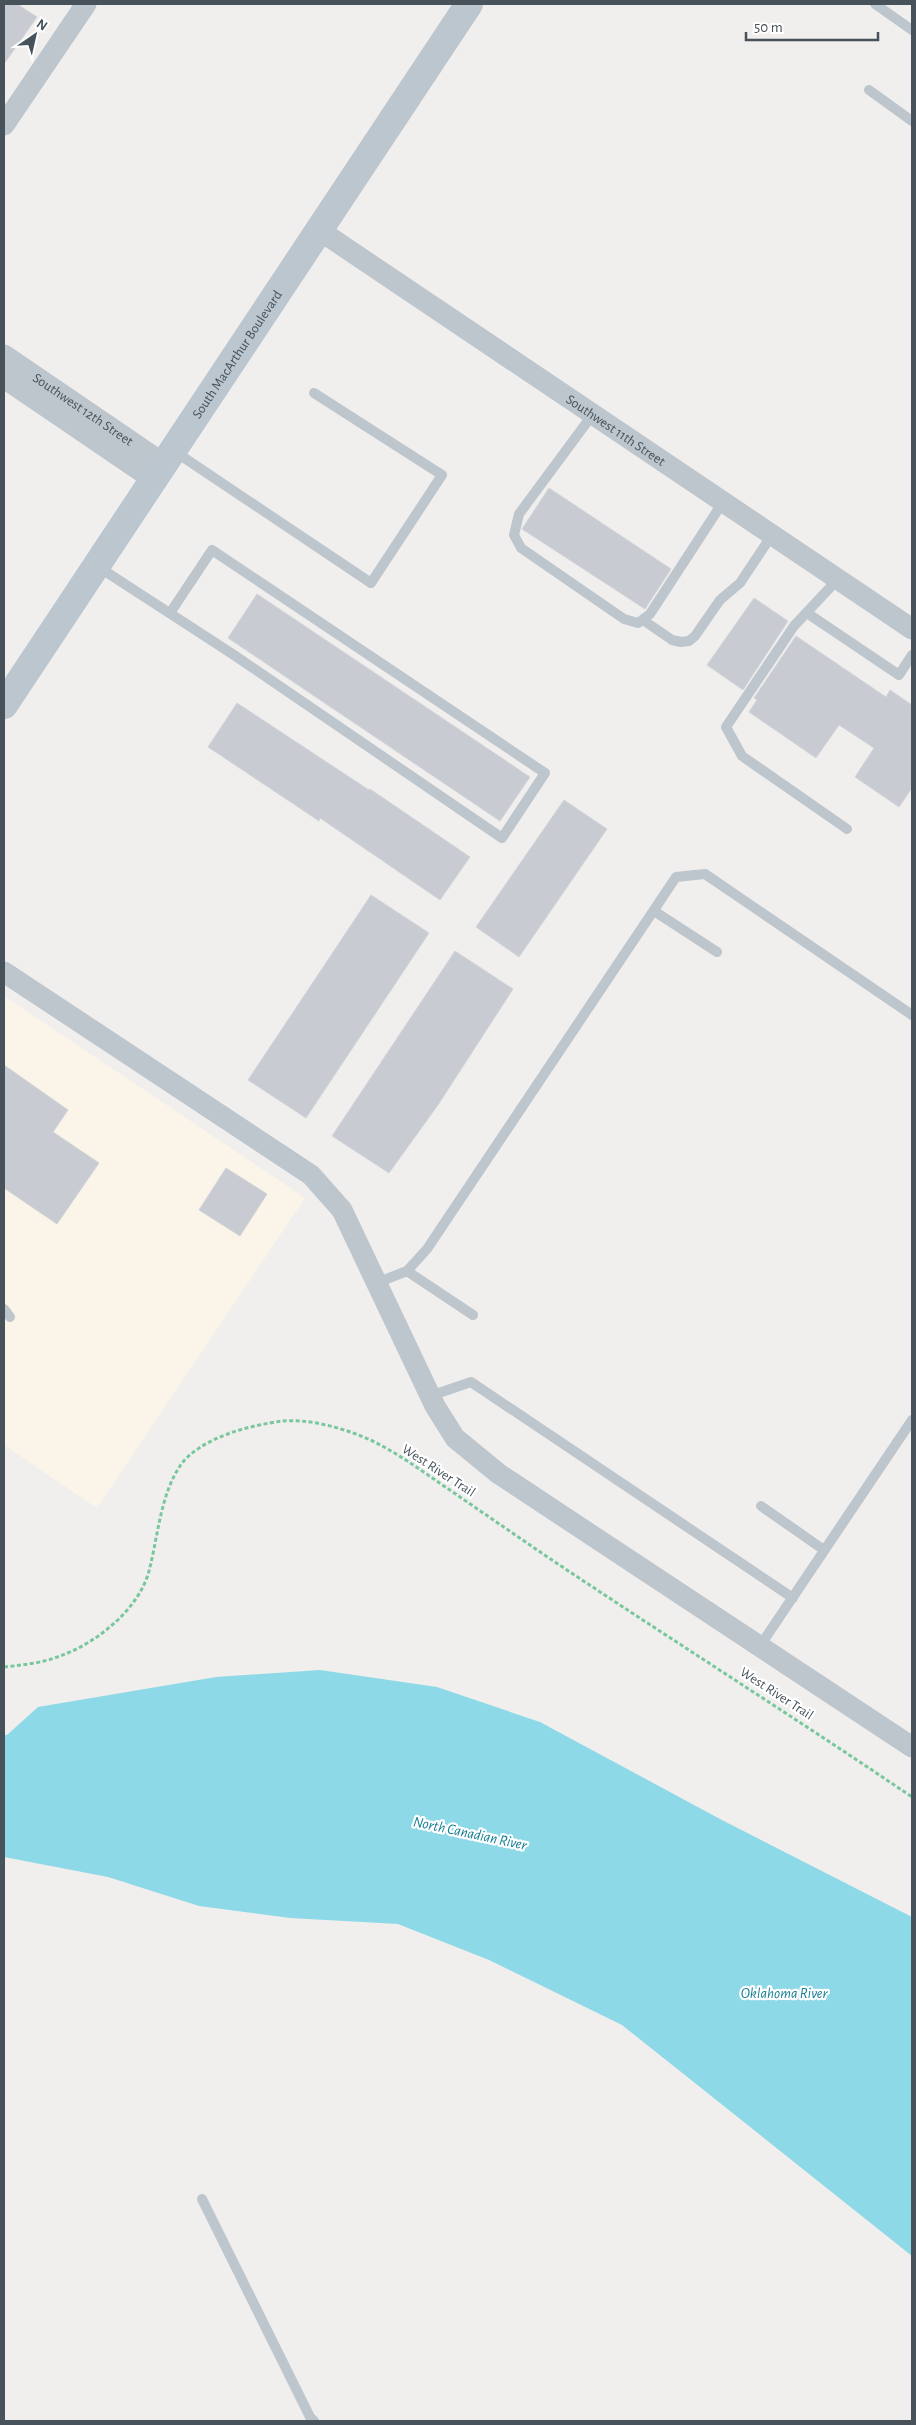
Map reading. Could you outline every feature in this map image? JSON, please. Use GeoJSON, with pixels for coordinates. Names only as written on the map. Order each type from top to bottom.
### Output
{"type":"FeatureCollection","features":[{"type":"Feature","properties":{"kind":"main road","name":"South MacArthur Boulevard"},"geometry":{"type":"LineString","coordinates":[[4,705],[469,4]]}},
{"type":"Feature","properties":{"kind":"street"},"geometry":{"type":"LineString","coordinates":[[4,125],[86,4]]}},
{"type":"Feature","properties":{"kind":"street","name":"Southwest 11th Street"},"geometry":{"type":"LineString","coordinates":[[319,230],[912,630]]}},
{"type":"Feature","properties":{"kind":"street","name":"Southwest 12th Street"},"geometry":{"type":"LineString","coordinates":[[4,355],[164,464]]}},
{"type":"Feature","properties":{"kind":"street","name":"Southwest 12th Street"},"geometry":{"type":"LineString","coordinates":[[4,378],[164,464]]}},
{"type":"Feature","properties":{"kind":"street"},"geometry":{"type":"LineString","coordinates":[[4,972],[311,1175],[342,1210],[430,1396],[455,1438],[499,1474],[912,1747]]}},
{"type":"Feature","properties":{"kind":"lane"},"geometry":{"type":"LineString","coordinates":[[875,4],[912,30]]}},
{"type":"Feature","properties":{"kind":"lane"},"geometry":{"type":"LineString","coordinates":[[869,90],[912,121]]}},
{"type":"Feature","properties":{"kind":"lane"},"geometry":{"type":"LineString","coordinates":[[164,464],[371,583],[442,475],[314,393]]}},
{"type":"Feature","properties":{"kind":"lane"},"geometry":{"type":"LineString","coordinates":[[593,414],[519,514],[514,535],[521,548],[624,619],[638,623],[650,614],[723,502]]}},
{"type":"Feature","properties":{"kind":"lane"},"geometry":{"type":"LineString","coordinates":[[643,620],[672,640],[681,642],[696,636],[720,600],[740,583],[772,535]]}},
{"type":"Feature","properties":{"kind":"lane"},"geometry":{"type":"LineString","coordinates":[[97,565],[502,838],[545,773],[212,550],[170,613]]}},
{"type":"Feature","properties":{"kind":"lane"},"geometry":{"type":"LineString","coordinates":[[838,579],[794,626],[726,727],[742,756],[847,829]]}},
{"type":"Feature","properties":{"kind":"lane"},"geometry":{"type":"LineString","coordinates":[[807,613],[899,674],[912,655]]}},
{"type":"Feature","properties":{"kind":"lane"},"geometry":{"type":"LineString","coordinates":[[376,1283],[407,1272],[426,1249],[676,877],[705,874],[912,1015]]}},
{"type":"Feature","properties":{"kind":"lane"},"geometry":{"type":"LineString","coordinates":[[654,911],[717,952]]}},
{"type":"Feature","properties":{"kind":"lane"},"geometry":{"type":"LineString","coordinates":[[407,1272],[473,1316]]}},
{"type":"Feature","properties":{"kind":"lane"},"geometry":{"type":"LineString","coordinates":[[430,1396],[471,1382],[792,1598]]}},
{"type":"Feature","properties":{"kind":"lane"},"geometry":{"type":"LineString","coordinates":[[760,1646],[912,1420]]}},
{"type":"Feature","properties":{"kind":"lane"},"geometry":{"type":"LineString","coordinates":[[761,1506],[824,1550]]}},
{"type":"Feature","properties":{"kind":"lane"},"geometry":{"type":"LineString","coordinates":[[202,2199],[314,2421]]}},
{"type":"Feature","properties":{"kind":"path","name":"West River Trail"},"geometry":{"type":"LineString","coordinates":[[4,1667],[32,1664],[62,1656],[92,1640],[134,1603],[149,1573],[166,1498],[174,1475],[182,1463],[193,1454],[220,1435],[284,1421],[324,1424],[359,1435],[408,1462],[547,1557],[912,1797]]}},
{"type":"Feature","properties":{"kind":"shaded area"},"geometry":{"type":"Polygon","coordinates":[[[4,996],[305,1198],[97,1508],[4,1445],[4,996]]]}},
{"type":"Feature","properties":{"kind":"water","name":"Oklahoma River"},"geometry":{"type":"Polygon","coordinates":[[[320,1670],[437,1687],[540,1722],[720,1819],[912,1917],[912,2256],[622,2025],[489,1960],[398,1924],[290,1918],[199,1906],[108,1877],[4,1857],[4,1735],[7,1735],[38,1707],[216,1677],[320,1670]]]}},
{"type":"Feature","properties":{"kind":"building"},"geometry":{"type":"Polygon","coordinates":[[[4,4],[17,4],[37,17],[4,64],[4,4]]]}},
{"type":"Feature","properties":{"kind":"building"},"geometry":{"type":"Polygon","coordinates":[[[549,488],[671,569],[645,609],[522,529],[549,488]]]}},
{"type":"Feature","properties":{"kind":"building"},"geometry":{"type":"Polygon","coordinates":[[[257,594],[530,777],[500,821],[228,638],[257,594]]]}},
{"type":"Feature","properties":{"kind":"building"},"geometry":{"type":"Polygon","coordinates":[[[754,598],[788,621],[743,690],[707,665],[754,598]]]}},
{"type":"Feature","properties":{"kind":"building"},"geometry":{"type":"Polygon","coordinates":[[[796,636],[886,697],[890,690],[912,705],[912,788],[899,807],[855,777],[874,748],[839,725],[816,758],[749,712],[757,700],[754,698],[796,636]]]}},
{"type":"Feature","properties":{"kind":"building"},"geometry":{"type":"Polygon","coordinates":[[[237,703],[370,789],[470,857],[440,900],[320,818],[319,821],[208,747],[237,703]]]}},
{"type":"Feature","properties":{"kind":"building"},"geometry":{"type":"Polygon","coordinates":[[[564,800],[607,829],[519,957],[476,927],[564,800]]]}},
{"type":"Feature","properties":{"kind":"building"},"geometry":{"type":"Polygon","coordinates":[[[371,895],[429,933],[306,1118],[248,1080],[371,895]]]}},
{"type":"Feature","properties":{"kind":"building"},"geometry":{"type":"Polygon","coordinates":[[[455,951],[513,989],[438,1105],[389,1173],[332,1136],[455,951]]]}},
{"type":"Feature","properties":{"kind":"building"},"geometry":{"type":"Polygon","coordinates":[[[4,1065],[68,1110],[53,1132],[99,1163],[57,1224],[4,1188],[4,1065]]]}},
{"type":"Feature","properties":{"kind":"building"},"geometry":{"type":"Polygon","coordinates":[[[226,1168],[267,1194],[240,1236],[199,1210],[226,1168]]]}},
{"type":"Feature","properties":{"kind":"water label","name":"North Canadian River"},"geometry":{"type":"Point","coordinates":[470,1833]}}]}
